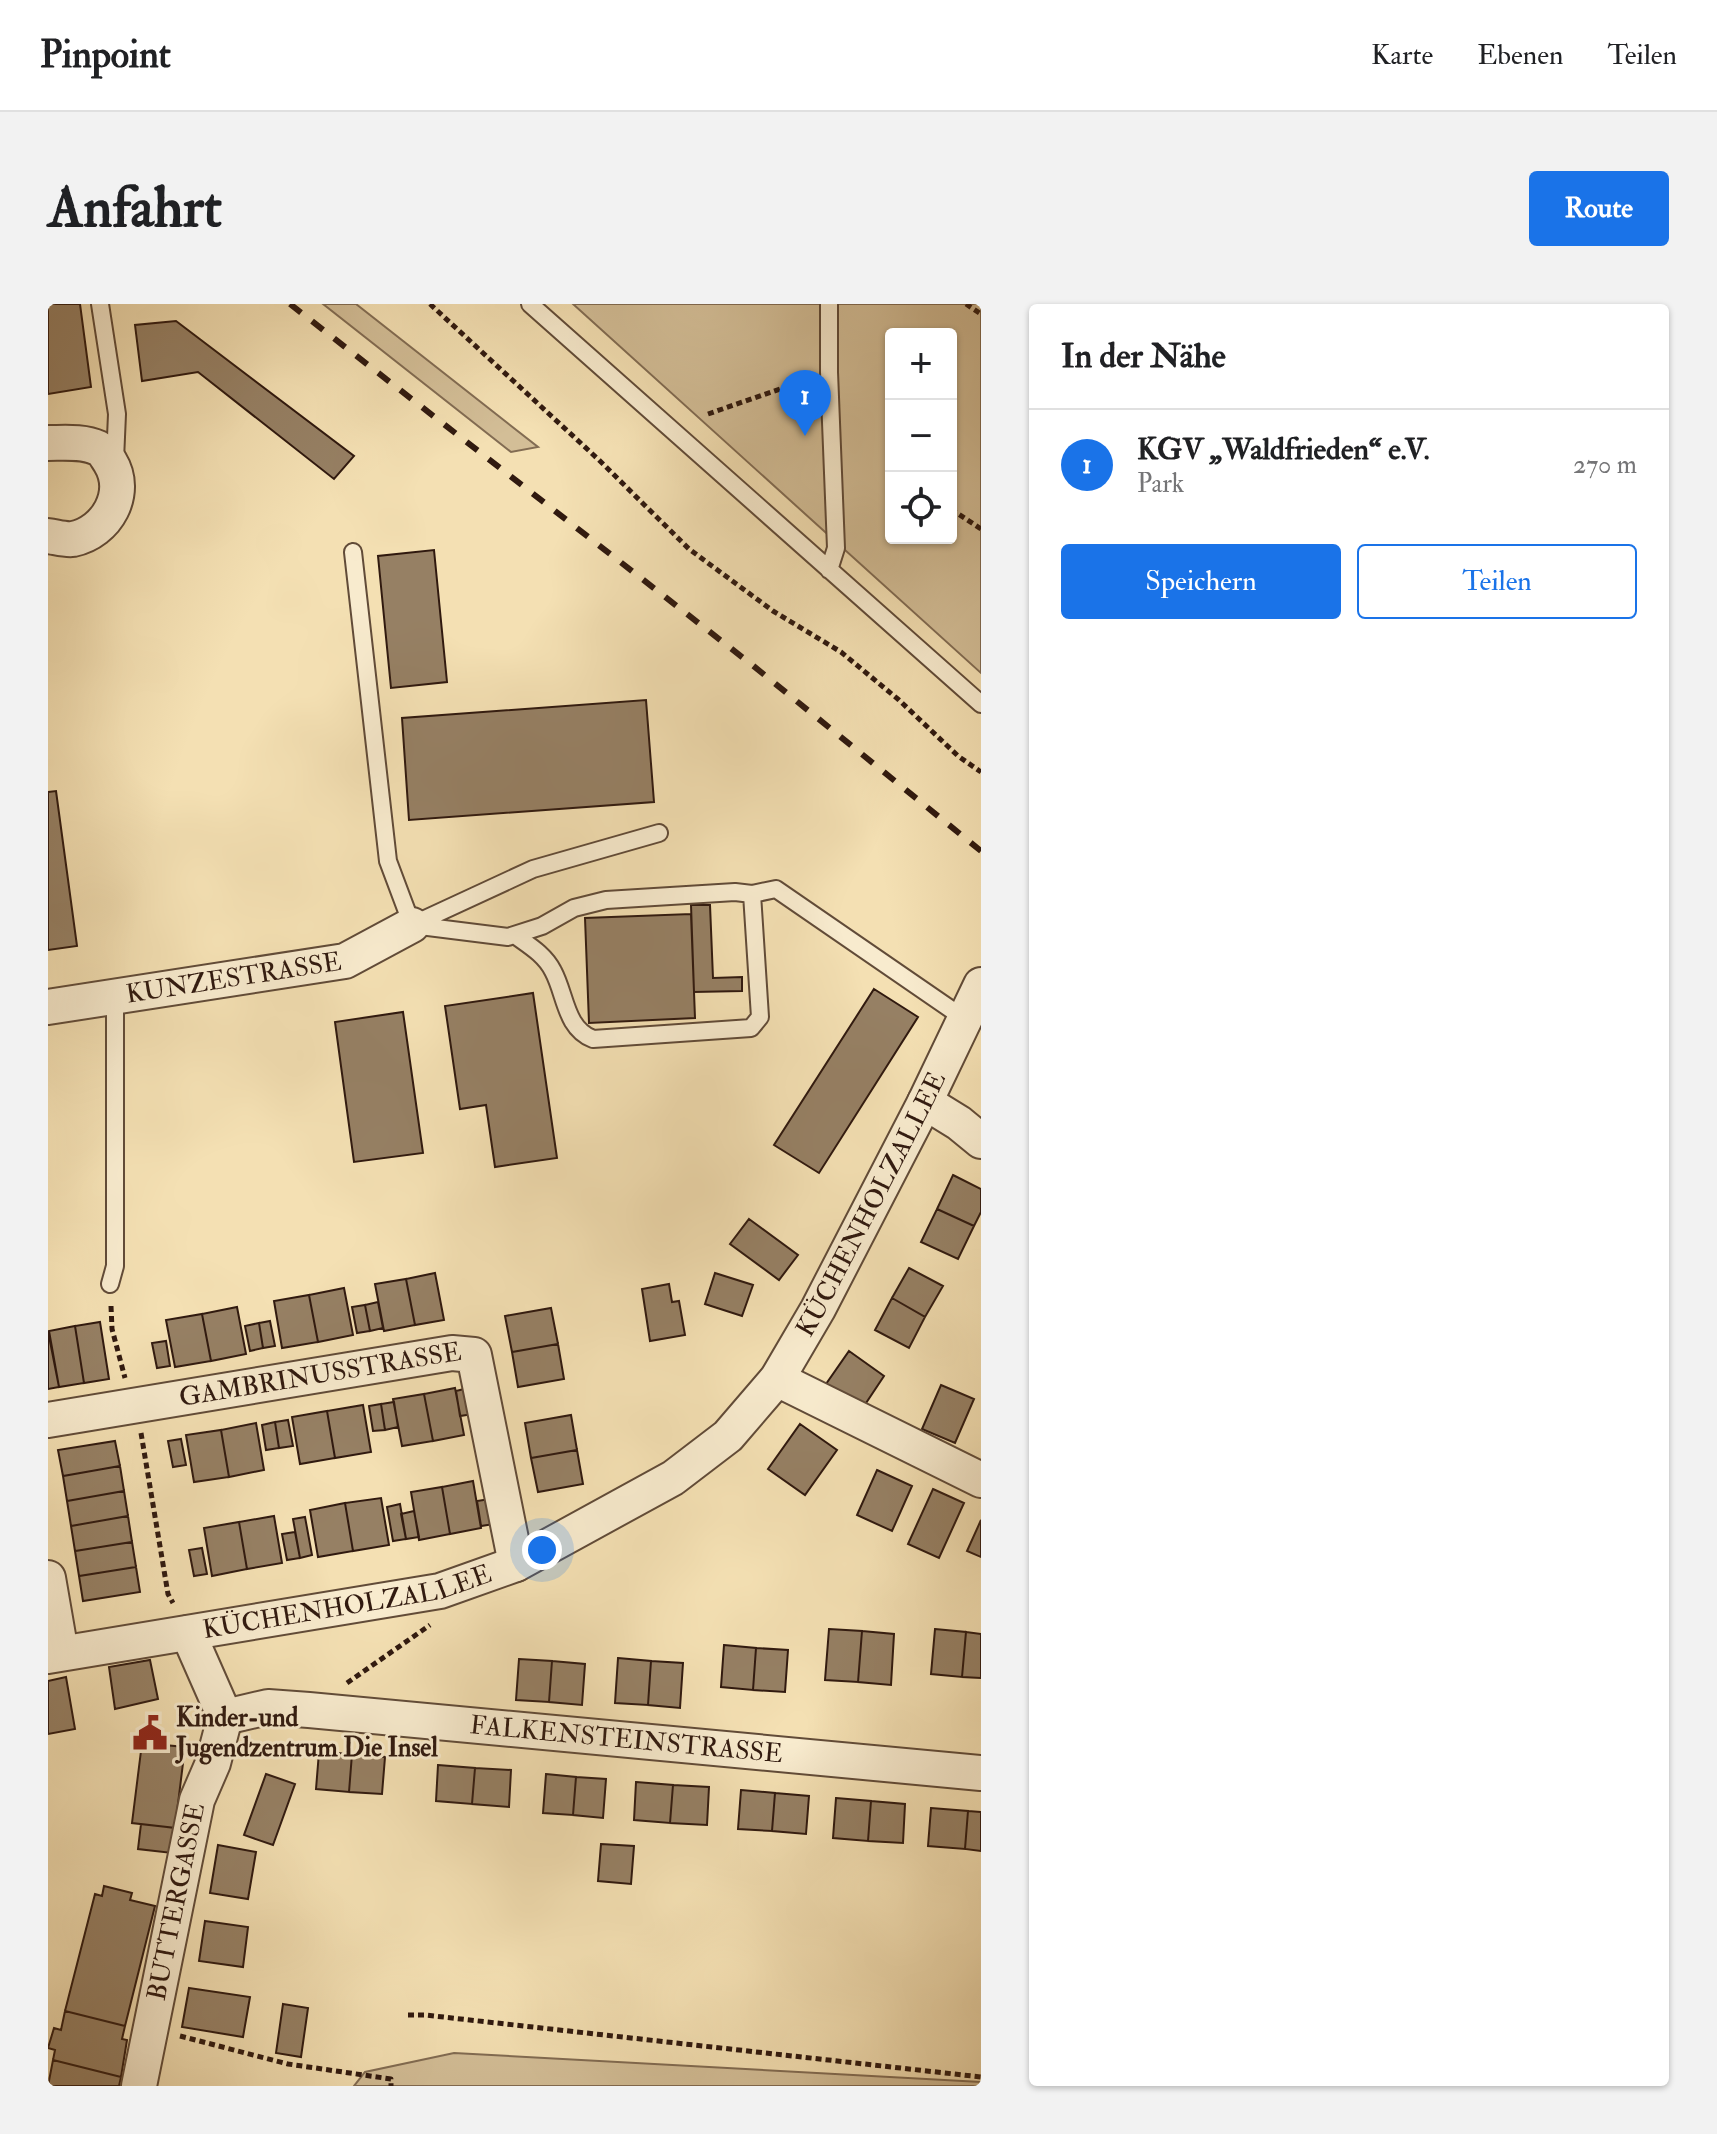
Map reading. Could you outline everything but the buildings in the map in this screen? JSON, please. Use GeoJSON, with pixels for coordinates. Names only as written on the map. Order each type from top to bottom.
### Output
{"type":"FeatureCollection","features":[{"type":"Feature","properties":{"kind":"street"},"geometry":{"type":"LineString","coordinates":[[48,443],[86,443],[102,450],[114,469],[117,496],[108,517],[91,532],[70,540],[48,536]]}},
{"type":"Feature","properties":{"kind":"street","name":"KUNZESTRASSE"},"geometry":{"type":"LineString","coordinates":[[48,1007],[345,961],[412,925]]}},
{"type":"Feature","properties":{"kind":"street","name":"KÜCHENHOLZALLEE"},"geometry":{"type":"LineString","coordinates":[[54,1654],[440,1591],[516,1564],[673,1478],[728,1436],[777,1379],[818,1309],[925,1102],[981,985]]}},
{"type":"Feature","properties":{"kind":"street"},"geometry":{"type":"LineString","coordinates":[[925,1102],[981,1141]]}},
{"type":"Feature","properties":{"kind":"street","name":"GAMBRINUSSTRASSE"},"geometry":{"type":"LineString","coordinates":[[48,1420],[452,1353],[474,1355],[516,1564]]}},
{"type":"Feature","properties":{"kind":"street"},"geometry":{"type":"LineString","coordinates":[[777,1379],[981,1480]]}},
{"type":"Feature","properties":{"kind":"street"},"geometry":{"type":"LineString","coordinates":[[48,1578],[54,1654]]}},
{"type":"Feature","properties":{"kind":"street"},"geometry":{"type":"LineString","coordinates":[[188,1633],[225,1717]]}},
{"type":"Feature","properties":{"kind":"street","name":"FALKENSTEINSTRASSE"},"geometry":{"type":"LineString","coordinates":[[225,1717],[268,1707],[309,1710],[981,1773]]}},
{"type":"Feature","properties":{"kind":"street","name":"BUTTERGASSE"},"geometry":{"type":"LineString","coordinates":[[139,2086],[197,1800],[213,1763],[225,1717]]}},
{"type":"Feature","properties":{"kind":"lane"},"geometry":{"type":"LineString","coordinates":[[100,304],[117,414],[114,469]]}},
{"type":"Feature","properties":{"kind":"lane"},"geometry":{"type":"LineString","coordinates":[[530,304],[981,704]]}},
{"type":"Feature","properties":{"kind":"lane"},"geometry":{"type":"LineString","coordinates":[[829,304],[836,548],[829,570]]}},
{"type":"Feature","properties":{"kind":"lane"},"geometry":{"type":"LineString","coordinates":[[353,552],[388,861],[412,925]]}},
{"type":"Feature","properties":{"kind":"lane"},"geometry":{"type":"LineString","coordinates":[[412,925],[533,869],[659,833]]}},
{"type":"Feature","properties":{"kind":"lane"},"geometry":{"type":"LineString","coordinates":[[412,925],[491,937],[516,936],[574,908],[606,900],[735,892],[752,894],[776,889],[965,1019]]}},
{"type":"Feature","properties":{"kind":"lane"},"geometry":{"type":"LineString","coordinates":[[516,936],[540,954],[552,970],[574,1026],[593,1039],[751,1028],[760,1017],[752,894]]}},
{"type":"Feature","properties":{"kind":"lane"},"geometry":{"type":"LineString","coordinates":[[110,1284],[115,1266],[115,997]]}},
{"type":"Feature","properties":{"kind":"path"},"geometry":{"type":"LineString","coordinates":[[430,304],[599,460],[689,549],[773,611],[841,652],[899,700],[958,756],[981,772]]}},
{"type":"Feature","properties":{"kind":"path"},"geometry":{"type":"LineString","coordinates":[[966,304],[981,314]]}},
{"type":"Feature","properties":{"kind":"path"},"geometry":{"type":"LineString","coordinates":[[708,414],[829,372]]}},
{"type":"Feature","properties":{"kind":"path"},"geometry":{"type":"LineString","coordinates":[[957,513],[981,529]]}},
{"type":"Feature","properties":{"kind":"path"},"geometry":{"type":"LineString","coordinates":[[110,1284],[112,1329],[127,1385],[134,1394],[137,1406],[168,1594],[188,1633]]}},
{"type":"Feature","properties":{"kind":"path"},"geometry":{"type":"LineString","coordinates":[[309,1710],[439,1619]]}},
{"type":"Feature","properties":{"kind":"path"},"geometry":{"type":"LineString","coordinates":[[408,2015],[981,2077]]}},
{"type":"Feature","properties":{"kind":"path"},"geometry":{"type":"LineString","coordinates":[[149,2031],[201,2040],[288,2064],[391,2079],[391,2086]]}},
{"type":"Feature","properties":{"kind":"shaded area"},"geometry":{"type":"Polygon","coordinates":[[[323,304],[356,304],[538,447],[511,452],[323,304]]]}},
{"type":"Feature","properties":{"kind":"shaded area"},"geometry":{"type":"Polygon","coordinates":[[[573,304],[981,304],[981,673],[573,304]]]}},
{"type":"Feature","properties":{"kind":"shaded area"},"geometry":{"type":"Polygon","coordinates":[[[454,2053],[981,2082],[981,2086],[354,2086],[365,2072],[454,2053]]]}},
{"type":"Feature","properties":{"kind":"railway"},"geometry":{"type":"LineString","coordinates":[[290,304],[751,664],[981,851]]}},
{"type":"Feature","properties":{"kind":"place","name":"KGV „Waldfrieden“ e.V."},"geometry":{"type":"Point","coordinates":[805,436]}},
{"type":"Feature","properties":{"kind":"place","name":"Kinder-und Jugendzentrum Die Insel"},"geometry":{"type":"Point","coordinates":[150,1733]}}]}
